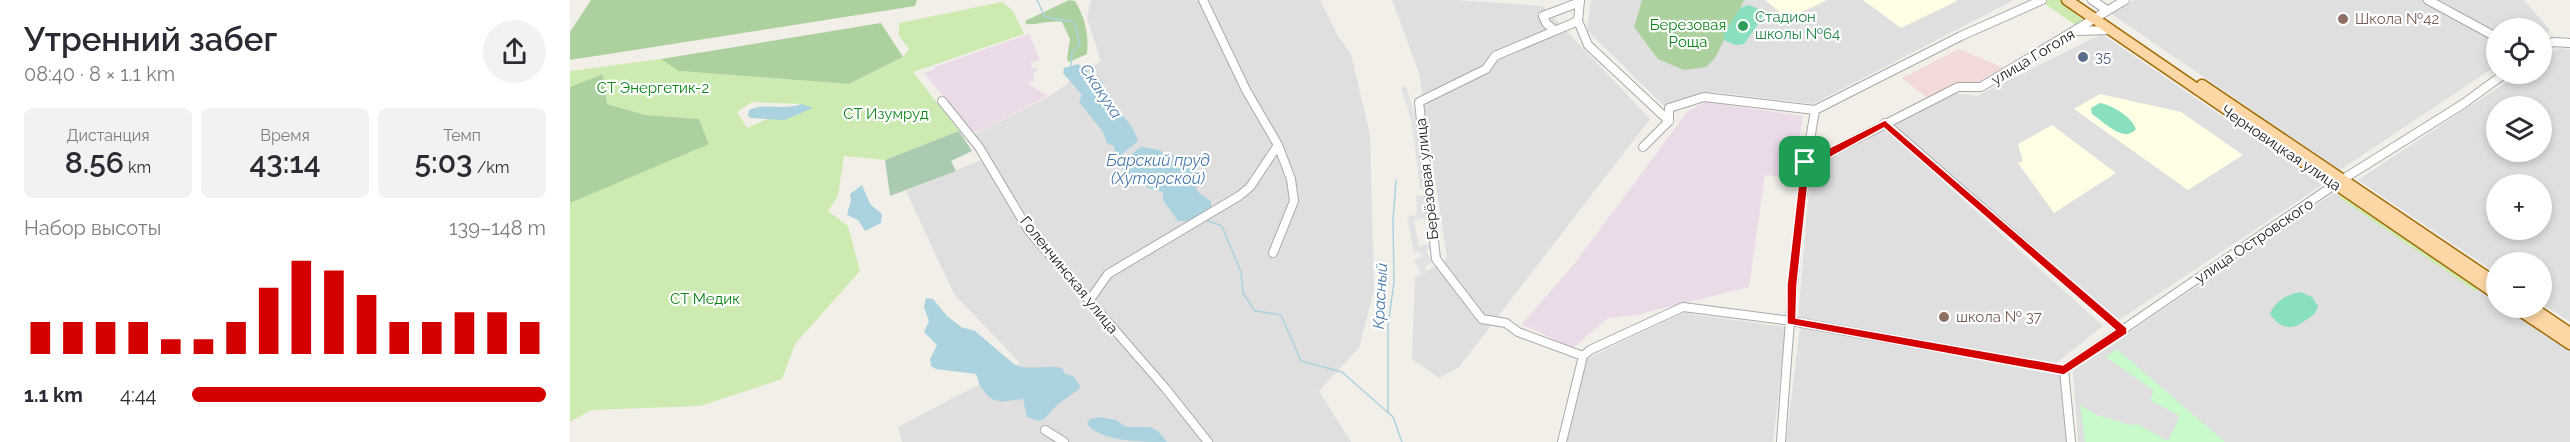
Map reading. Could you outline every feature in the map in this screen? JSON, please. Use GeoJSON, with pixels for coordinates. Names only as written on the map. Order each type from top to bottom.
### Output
{"type":"FeatureCollection","features":[{"type":"Feature","properties":{"kind":"main road","name":"Черновицкая улица"},"geometry":{"type":"LineString","coordinates":[[2069,0],[2339,182],[2486,287]]}},
{"type":"Feature","properties":{"kind":"main road","name":"Черновицкая улица"},"geometry":{"type":"LineString","coordinates":[[2095,17],[2109,30],[2486,277]]}},
{"type":"Feature","properties":{"kind":"main road"},"geometry":{"type":"LineString","coordinates":[[2531,318],[2570,344]]}},
{"type":"Feature","properties":{"kind":"main road"},"geometry":{"type":"LineString","coordinates":[[2548,318],[2570,333]]}},
{"type":"Feature","properties":{"kind":"street"},"geometry":{"type":"LineString","coordinates":[[1203,0],[1246,90],[1278,145],[1295,194],[1273,254]]}},
{"type":"Feature","properties":{"kind":"street"},"geometry":{"type":"LineString","coordinates":[[2092,0],[2107,10]]}},
{"type":"Feature","properties":{"kind":"street","name":"улица Гоголя"},"geometry":{"type":"LineString","coordinates":[[1805,162],[1827,154],[1958,87],[1981,87],[2078,31],[2095,17],[2125,0]]}},
{"type":"Feature","properties":{"kind":"street"},"geometry":{"type":"LineString","coordinates":[[2428,0],[2486,32]]}},
{"type":"Feature","properties":{"kind":"street"},"geometry":{"type":"LineString","coordinates":[[1578,21],[1554,30],[1546,23],[1543,16],[1580,1],[1578,21],[1588,45],[1669,121]]}},
{"type":"Feature","properties":{"kind":"street"},"geometry":{"type":"LineString","coordinates":[[1643,147],[1669,121],[1669,108],[1704,97],[1815,110],[1961,36],[2039,1]]}},
{"type":"Feature","properties":{"kind":"street","name":"Берёзовая улица"},"geometry":{"type":"LineString","coordinates":[[1554,30],[1495,56],[1486,69],[1419,102],[1436,259],[1482,319],[1506,324],[1518,332],[1583,356]]}},
{"type":"Feature","properties":{"kind":"street"},"geometry":{"type":"LineString","coordinates":[[2078,31],[2109,30]]}},
{"type":"Feature","properties":{"kind":"street"},"geometry":{"type":"LineString","coordinates":[[2552,42],[2570,43]]}},
{"type":"Feature","properties":{"kind":"street","name":"улица Островского"},"geometry":{"type":"LineString","coordinates":[[2064,370],[2339,182],[2463,104],[2490,84]]}},
{"type":"Feature","properties":{"kind":"street","name":"Голенчинская улица"},"geometry":{"type":"LineString","coordinates":[[942,101],[979,147],[1029,231],[1166,389],[1208,442]]}},
{"type":"Feature","properties":{"kind":"street"},"geometry":{"type":"LineString","coordinates":[[1781,442],[1792,285],[1805,162],[1815,110]]}},
{"type":"Feature","properties":{"kind":"street"},"geometry":{"type":"LineString","coordinates":[[1885,123],[2123,331]]}},
{"type":"Feature","properties":{"kind":"street"},"geometry":{"type":"LineString","coordinates":[[1089,301],[1096,287],[1108,274],[1222,207],[1250,187],[1278,145]]}},
{"type":"Feature","properties":{"kind":"street"},"geometry":{"type":"LineString","coordinates":[[1562,442],[1583,356],[1590,350],[1683,307],[1791,321],[2064,370],[2071,442]]}},
{"type":"Feature","properties":{"kind":"street"},"geometry":{"type":"LineString","coordinates":[[1045,430],[1064,442]]}},
{"type":"Feature","properties":{"kind":"shaded area"},"geometry":{"type":"Polygon","coordinates":[[[1091,0],[1320,0],[1338,36],[1351,54],[1370,135],[1374,290],[1359,348],[1319,391],[1351,442],[902,442],[898,427],[1020,363],[954,294],[906,191],[981,160],[967,138],[1045,99],[1101,61],[1087,18],[1091,0]]]}},
{"type":"Feature","properties":{"kind":"shaded area"},"geometry":{"type":"Polygon","coordinates":[[[1392,0],[1455,0],[1543,6],[1650,119],[1459,367],[1439,378],[1412,359],[1415,279],[1447,258],[1419,73],[1392,0]]]}},
{"type":"Feature","properties":{"kind":"shaded area"},"geometry":{"type":"Polygon","coordinates":[[[1591,0],[2014,0],[1813,104],[1714,92],[1665,107],[1587,30],[1591,0]]]}},
{"type":"Feature","properties":{"kind":"shaded area"},"geometry":{"type":"Polygon","coordinates":[[[1765,0],[1827,0],[1788,19],[1765,0]]]}},
{"type":"Feature","properties":{"kind":"shaded area"},"geometry":{"type":"Polygon","coordinates":[[[1863,0],[1955,0],[1957,1],[1901,28],[1863,0]]]}},
{"type":"Feature","properties":{"kind":"shaded area"},"geometry":{"type":"Polygon","coordinates":[[[2135,0],[2524,0],[2540,18],[2486,18],[2486,73],[2340,170],[2110,13],[2135,0]]]}},
{"type":"Feature","properties":{"kind":"shaded area"},"geometry":{"type":"Polygon","coordinates":[[[1029,34],[1040,60],[1031,63],[1032,68],[1036,68],[1037,71],[1033,73],[1034,81],[1027,83],[1048,96],[978,132],[971,131],[924,73],[934,67],[1029,34]]]}},
{"type":"Feature","properties":{"kind":"shaded area"},"geometry":{"type":"Polygon","coordinates":[[[2102,34],[2322,185],[2119,320],[1894,124],[1952,93],[1977,96],[2102,34]]]}},
{"type":"Feature","properties":{"kind":"shaded area"},"geometry":{"type":"Polygon","coordinates":[[[2558,48],[2570,49],[2570,322],[2552,310],[2552,252],[2486,252],[2486,266],[2358,180],[2504,84],[2552,84],[2552,52],[2558,48]]]}},
{"type":"Feature","properties":{"kind":"shaded area"},"geometry":{"type":"Polygon","coordinates":[[[1959,49],[2006,69],[1979,84],[1929,99],[1902,78],[1959,49]]]}},
{"type":"Feature","properties":{"kind":"shaded area"},"geometry":{"type":"Polygon","coordinates":[[[1406,86],[1418,125],[1426,189],[1420,189],[1412,125],[1401,87],[1406,86]]]}},
{"type":"Feature","properties":{"kind":"shaded area"},"geometry":{"type":"Polygon","coordinates":[[[2100,94],[2181,112],[2243,155],[2188,190],[2074,109],[2100,94]]]}},
{"type":"Feature","properties":{"kind":"shaded area"},"geometry":{"type":"Polygon","coordinates":[[[1705,102],[1803,116],[1793,178],[1765,175],[1749,287],[1636,315],[1608,318],[1573,348],[1522,324],[1575,263],[1687,112],[1705,102]]]}},
{"type":"Feature","properties":{"kind":"shaded area"},"geometry":{"type":"Polygon","coordinates":[[[2052,125],[2116,173],[2054,213],[2018,163],[2023,161],[2018,144],[2052,125]]]}},
{"type":"Feature","properties":{"kind":"shaded area"},"geometry":{"type":"Polygon","coordinates":[[[1886,130],[2103,326],[2055,364],[1798,317],[1811,167],[1886,130]]]}},
{"type":"Feature","properties":{"kind":"shaded area"},"geometry":{"type":"Polygon","coordinates":[[[959,131],[972,151],[951,161],[956,171],[890,196],[885,160],[959,131]]]}},
{"type":"Feature","properties":{"kind":"shaded area"},"geometry":{"type":"Polygon","coordinates":[[[2338,190],[2486,289],[2486,318],[2527,318],[2570,346],[2570,442],[2078,442],[2073,371],[2338,190]]]}},
{"type":"Feature","properties":{"kind":"shaded area"},"geometry":{"type":"Polygon","coordinates":[[[1424,195],[1427,218],[1414,220],[1419,246],[1429,244],[1431,248],[1426,250],[1432,263],[1424,267],[1430,275],[1417,280],[1414,277],[1422,273],[1413,260],[1422,257],[1420,252],[1414,253],[1407,217],[1417,215],[1416,196],[1424,195]]]}},
{"type":"Feature","properties":{"kind":"shaded area"},"geometry":{"type":"Polygon","coordinates":[[[1683,313],[1786,327],[1773,442],[1567,442],[1584,360],[1683,313]]]}},
{"type":"Feature","properties":{"kind":"shaded area"},"geometry":{"type":"Polygon","coordinates":[[[1800,327],[2063,376],[2068,442],[1786,442],[1800,327]]]}},
{"type":"Feature","properties":{"kind":"green space"},"geometry":{"type":"Polygon","coordinates":[[[591,0],[917,0],[915,6],[570,60],[570,32],[591,0]]]}},
{"type":"Feature","properties":{"kind":"green space"},"geometry":{"type":"Polygon","coordinates":[[[1069,0],[1075,1],[1086,26],[1087,54],[1069,62],[1067,59],[1070,39],[1062,22],[1026,24],[1025,21],[1069,0]]]}},
{"type":"Feature","properties":{"kind":"green space","name":"Березовая Роща"},"geometry":{"type":"Polygon","coordinates":[[[1642,0],[1744,0],[1715,58],[1706,67],[1684,70],[1658,59],[1634,27],[1642,0]]]}},
{"type":"Feature","properties":{"kind":"green space"},"geometry":{"type":"Polygon","coordinates":[[[2048,0],[2063,0],[2087,18],[2077,26],[2045,4],[2048,0]]]}},
{"type":"Feature","properties":{"kind":"green space","name":"СТ Медик"},"geometry":{"type":"Polygon","coordinates":[[[1002,2],[1013,11],[1024,34],[913,72],[959,131],[885,160],[844,156],[838,196],[828,211],[848,226],[860,271],[795,344],[782,379],[700,406],[591,410],[570,422],[570,203],[709,143],[699,119],[645,115],[607,104],[603,74],[570,87],[570,71],[661,59],[679,71],[849,84],[903,57],[909,49],[899,36],[899,23],[1002,2]],[[752,102],[737,112],[747,128],[802,104],[752,102]]]}},
{"type":"Feature","properties":{"kind":"green space","name":"Стадион школы №64"},"geometry":{"type":"Polygon","coordinates":[[[1749,5],[1761,10],[1763,17],[1744,44],[1735,45],[1724,40],[1724,34],[1740,8],[1749,5]]]}},
{"type":"Feature","properties":{"kind":"green space"},"geometry":{"type":"Polygon","coordinates":[[[881,23],[903,57],[849,84],[679,71],[661,59],[881,23]]]}},
{"type":"Feature","properties":{"kind":"green space"},"geometry":{"type":"Polygon","coordinates":[[[603,74],[607,104],[645,115],[699,119],[709,144],[570,203],[570,87],[603,74]]]}},
{"type":"Feature","properties":{"kind":"green space"},"geometry":{"type":"Polygon","coordinates":[[[2100,103],[2121,112],[2136,129],[2126,134],[2108,126],[2092,114],[2091,108],[2100,103]]]}},
{"type":"Feature","properties":{"kind":"green space"},"geometry":{"type":"Polygon","coordinates":[[[2343,193],[2350,198],[2348,200],[2481,287],[2475,291],[2338,197],[2343,193]]]}},
{"type":"Feature","properties":{"kind":"green space"},"geometry":{"type":"Polygon","coordinates":[[[2300,292],[2312,297],[2318,306],[2315,312],[2296,326],[2286,327],[2278,323],[2270,314],[2275,306],[2286,297],[2300,292]]]}},
{"type":"Feature","properties":{"kind":"green space"},"geometry":{"type":"Polygon","coordinates":[[[2117,349],[2225,442],[2085,442],[2080,405],[2097,415],[2133,426],[2135,423],[2168,441],[2180,416],[2150,400],[2154,391],[2106,357],[2117,349]]]}},
{"type":"Feature","properties":{"kind":"water"},"geometry":{"type":"Polygon","coordinates":[[[1078,64],[1103,82],[1103,95],[1123,116],[1136,135],[1138,141],[1120,156],[1117,157],[1114,154],[1115,147],[1107,143],[1103,132],[1079,102],[1082,95],[1063,73],[1064,68],[1078,64]]]}},
{"type":"Feature","properties":{"kind":"water"},"geometry":{"type":"Polygon","coordinates":[[[801,104],[813,108],[785,120],[748,116],[749,110],[755,108],[788,107],[801,104]]]}},
{"type":"Feature","properties":{"kind":"water","name":"Барский пруд (Хуторской)"},"geometry":{"type":"Polygon","coordinates":[[[1141,147],[1167,153],[1188,165],[1200,177],[1196,189],[1211,201],[1211,207],[1188,221],[1178,221],[1163,200],[1163,192],[1149,188],[1123,173],[1122,162],[1141,147]]]}},
{"type":"Feature","properties":{"kind":"water"},"geometry":{"type":"Polygon","coordinates":[[[862,185],[870,204],[882,214],[881,223],[865,231],[858,220],[847,215],[851,200],[850,194],[862,185]]]}},
{"type":"Feature","properties":{"kind":"water"},"geometry":{"type":"Polygon","coordinates":[[[926,298],[933,299],[947,316],[961,327],[975,331],[1015,365],[1062,368],[1065,374],[1073,376],[1080,386],[1079,389],[1039,421],[1027,417],[1023,399],[999,401],[990,398],[980,385],[976,374],[936,369],[931,366],[930,359],[937,345],[924,332],[929,321],[924,307],[926,298]]]}},
{"type":"Feature","properties":{"kind":"water"},"geometry":{"type":"Polygon","coordinates":[[[1099,417],[1116,420],[1126,427],[1150,427],[1158,431],[1167,442],[1112,438],[1093,430],[1087,424],[1090,419],[1099,417]]]}},
{"type":"Feature","properties":{"kind":"waterway","name":"Скакуха"},"geometry":{"type":"LineString","coordinates":[[1037,0],[1045,17],[1074,22],[1080,45],[1072,52],[1071,66]]}},
{"type":"Feature","properties":{"kind":"waterway","name":"Красный"},"geometry":{"type":"LineString","coordinates":[[1388,412],[1388,326],[1394,282],[1393,220],[1396,180]]}},
{"type":"Feature","properties":{"kind":"waterway","name":"Скакуха"},"geometry":{"type":"LineString","coordinates":[[1206,220],[1222,226],[1241,272],[1243,293],[1255,311],[1281,315],[1301,361],[1342,372],[1393,417],[1402,442]]}},
{"type":"Feature","properties":{"kind":"place","name":"Школа №42"},"geometry":{"type":"Point","coordinates":[2343,19]}},
{"type":"Feature","properties":{"kind":"place","name":"Стадион школы №64"},"geometry":{"type":"Point","coordinates":[1743,26]}},
{"type":"Feature","properties":{"kind":"place","name":"35"},"geometry":{"type":"Point","coordinates":[2083,57]}},
{"type":"Feature","properties":{"kind":"place","name":"школа № 37"},"geometry":{"type":"Point","coordinates":[1944,317]}},
{"type":"Feature","properties":{"kind":"route"},"geometry":{"type":"LineString","coordinates":[[1885,123],[2123,331],[2064,370],[1791,321],[1792,285],[1805,162],[1827,154],[1885,123]]}},
{"type":"Feature","properties":{"kind":"park label","name":"СТ Энергетик-2"},"geometry":{"type":"Point","coordinates":[653,88]}},
{"type":"Feature","properties":{"kind":"park label","name":"СТ Изумруд"},"geometry":{"type":"Point","coordinates":[886,114]}}]}
